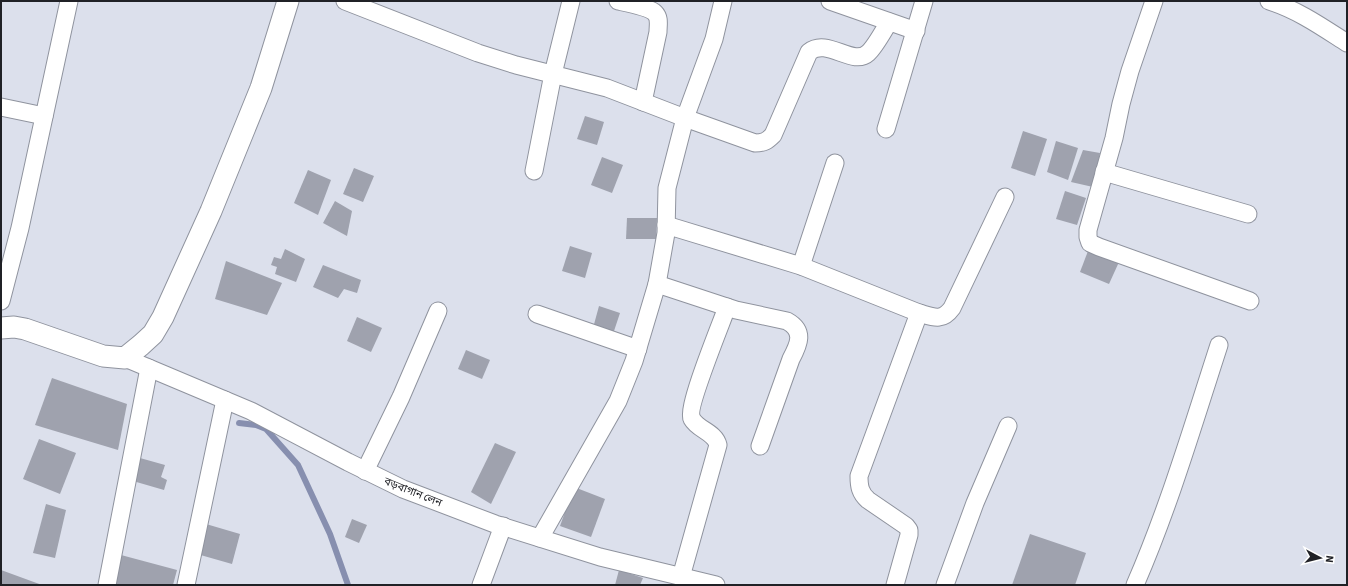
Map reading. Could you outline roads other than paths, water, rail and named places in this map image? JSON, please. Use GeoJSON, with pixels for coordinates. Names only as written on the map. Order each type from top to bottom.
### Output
{"type":"FeatureCollection","features":[{"type":"Feature","properties":{"kind":"street"},"geometry":{"type":"LineString","coordinates":[[1,301],[20,228],[69,1]]}},
{"type":"Feature","properties":{"kind":"street"},"geometry":{"type":"LineString","coordinates":[[1,328],[14,327],[25,329],[103,356],[125,358],[153,334],[163,317],[211,211],[261,88],[288,1]]}},
{"type":"Feature","properties":{"kind":"street"},"geometry":{"type":"LineString","coordinates":[[345,1],[478,53],[516,65],[607,88],[755,143],[763,143],[768,141],[773,135],[808,52],[814,47],[822,47],[854,57],[862,57],[868,53],[889,22]]}},
{"type":"Feature","properties":{"kind":"street"},"geometry":{"type":"LineString","coordinates":[[534,171],[553,74],[571,1]]}},
{"type":"Feature","properties":{"kind":"street"},"geometry":{"type":"LineString","coordinates":[[618,1],[650,10],[655,13],[659,23],[643,102]]}},
{"type":"Feature","properties":{"kind":"street"},"geometry":{"type":"LineString","coordinates":[[540,538],[618,401],[627,381],[638,349],[657,284],[666,225],[667,188],[685,118],[714,39],[723,1]]}},
{"type":"Feature","properties":{"kind":"street"},"geometry":{"type":"LineString","coordinates":[[830,1],[916,32]]}},
{"type":"Feature","properties":{"kind":"street"},"geometry":{"type":"LineString","coordinates":[[886,129],[924,1]]}},
{"type":"Feature","properties":{"kind":"street"},"geometry":{"type":"LineString","coordinates":[[1154,1],[1130,71],[1114,138],[1088,230],[1088,237],[1090,243],[1099,247],[1250,301]]}},
{"type":"Feature","properties":{"kind":"street"},"geometry":{"type":"LineString","coordinates":[[1269,1],[1285,6],[1303,15],[1347,43]]}},
{"type":"Feature","properties":{"kind":"street"},"geometry":{"type":"LineString","coordinates":[[1,107],[44,116]]}},
{"type":"Feature","properties":{"kind":"street"},"geometry":{"type":"LineString","coordinates":[[801,266],[835,162]]}},
{"type":"Feature","properties":{"kind":"street"},"geometry":{"type":"LineString","coordinates":[[1104,172],[1248,214]]}},
{"type":"Feature","properties":{"kind":"street"},"geometry":{"type":"LineString","coordinates":[[666,225],[801,266],[919,313],[941,318],[947,315],[952,308],[1005,197]]}},
{"type":"Feature","properties":{"kind":"street"},"geometry":{"type":"LineString","coordinates":[[657,284],[727,307],[787,321],[797,330],[799,338],[797,348],[791,359],[760,446]]}},
{"type":"Feature","properties":{"kind":"street"},"geometry":{"type":"LineString","coordinates":[[681,577],[718,445],[715,438],[692,420],[692,407],[698,384],[727,307]]}},
{"type":"Feature","properties":{"kind":"street"},"geometry":{"type":"LineString","coordinates":[[365,471],[401,397],[438,311]]}},
{"type":"Feature","properties":{"kind":"street"},"geometry":{"type":"LineString","coordinates":[[895,585],[909,535],[908,530],[906,526],[863,495],[859,484],[859,476],[919,313]]}},
{"type":"Feature","properties":{"kind":"street"},"geometry":{"type":"LineString","coordinates":[[537,314],[638,349]]}},
{"type":"Feature","properties":{"kind":"street"},"geometry":{"type":"LineString","coordinates":[[1135,585],[1170,495],[1219,345]]}},
{"type":"Feature","properties":{"kind":"street","name":"বড়বাগান লেন"},"geometry":{"type":"LineString","coordinates":[[125,358],[251,411],[402,489],[502,526],[600,557],[716,585]]}},
{"type":"Feature","properties":{"kind":"street"},"geometry":{"type":"LineString","coordinates":[[107,585],[149,368]]}},
{"type":"Feature","properties":{"kind":"street"},"geometry":{"type":"LineString","coordinates":[[186,585],[226,400]]}},
{"type":"Feature","properties":{"kind":"street"},"geometry":{"type":"LineString","coordinates":[[945,585],[975,503],[1008,426]]}},
{"type":"Feature","properties":{"kind":"street"},"geometry":{"type":"LineString","coordinates":[[481,585],[502,526]]}},
{"type":"Feature","properties":{"kind":"waterway"},"geometry":{"type":"LineString","coordinates":[[239,423],[256,425],[266,429],[298,465],[330,534],[348,585]]}}]}
